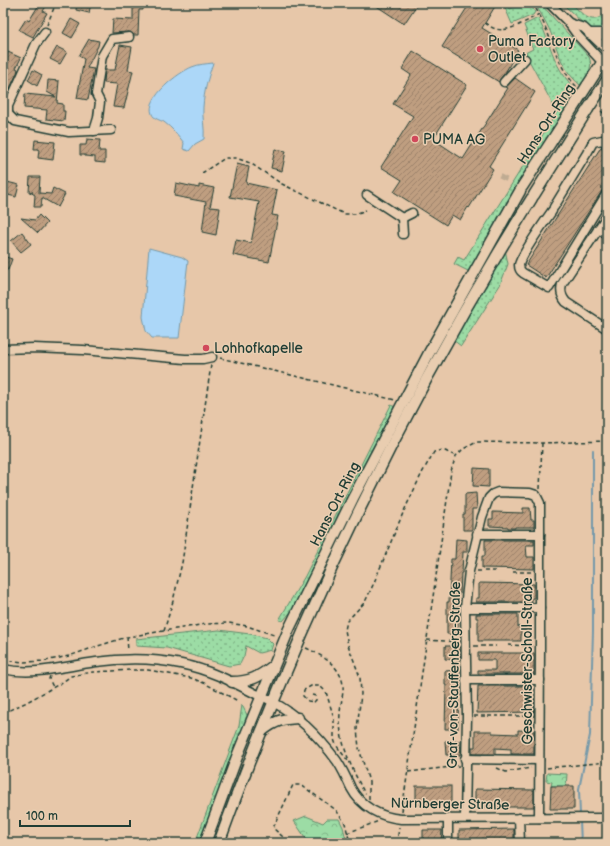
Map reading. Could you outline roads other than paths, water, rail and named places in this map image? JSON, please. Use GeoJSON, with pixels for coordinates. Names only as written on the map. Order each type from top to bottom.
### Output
{"type":"FeatureCollection","features":[{"type":"Feature","properties":{"kind":"main road"},"geometry":{"type":"LineString","coordinates":[[590,34],[607,34]]}},
{"type":"Feature","properties":{"kind":"main road","name":"Hans-Ort-Ring"},"geometry":{"type":"LineString","coordinates":[[205,843],[273,666],[292,623],[353,498],[428,353],[521,189],[578,100],[582,87],[606,61]]}},
{"type":"Feature","properties":{"kind":"main road","name":"Hans-Ort-Ring"},"geometry":{"type":"LineString","coordinates":[[219,843],[260,733],[300,637],[362,502],[438,357],[506,239],[588,109],[602,92],[607,80]]}},
{"type":"Feature","properties":{"kind":"main road"},"geometry":{"type":"LineString","coordinates":[[232,682],[251,680],[273,666]]}},
{"type":"Feature","properties":{"kind":"main road"},"geometry":{"type":"LineString","coordinates":[[260,733],[274,722],[298,718]]}},
{"type":"Feature","properties":{"kind":"street"},"geometry":{"type":"LineString","coordinates":[[549,3],[568,22],[578,36],[606,61]]}},
{"type":"Feature","properties":{"kind":"street"},"geometry":{"type":"LineString","coordinates":[[568,22],[584,28],[607,50]]}},
{"type":"Feature","properties":{"kind":"street"},"geometry":{"type":"LineString","coordinates":[[45,32],[36,44],[8,106],[6,114],[15,121],[62,131],[112,130]]}},
{"type":"Feature","properties":{"kind":"street"},"geometry":{"type":"LineString","coordinates":[[94,131],[98,118],[100,102],[96,94],[102,56],[112,39],[129,37]]}},
{"type":"Feature","properties":{"kind":"street"},"geometry":{"type":"LineString","coordinates":[[504,82],[525,59]]}},
{"type":"Feature","properties":{"kind":"street"},"geometry":{"type":"LineString","coordinates":[[607,144],[602,140],[593,142],[523,256],[519,267],[522,273],[548,288],[607,193]]}},
{"type":"Feature","properties":{"kind":"street"},"geometry":{"type":"LineString","coordinates":[[368,195],[402,218]]}},
{"type":"Feature","properties":{"kind":"street"},"geometry":{"type":"LineString","coordinates":[[402,218],[412,213]]}},
{"type":"Feature","properties":{"kind":"street"},"geometry":{"type":"LineString","coordinates":[[607,216],[562,284],[561,291],[566,302],[607,329]]}},
{"type":"Feature","properties":{"kind":"street"},"geometry":{"type":"LineString","coordinates":[[402,218],[403,234]]}},
{"type":"Feature","properties":{"kind":"street"},"geometry":{"type":"LineString","coordinates":[[598,229],[607,234]]}},
{"type":"Feature","properties":{"kind":"street"},"geometry":{"type":"LineString","coordinates":[[3,349],[34,348],[83,350],[186,359],[203,359],[212,357]]}},
{"type":"Feature","properties":{"kind":"street","name":"Graf-von-Stauffenberg-Straße"},"geometry":{"type":"LineString","coordinates":[[465,818],[465,608],[469,571],[477,534],[486,505],[493,494],[498,492],[530,493],[536,495],[540,503]]}},
{"type":"Feature","properties":{"kind":"street","name":"Geschwister-Scholl-Straße"},"geometry":{"type":"LineString","coordinates":[[538,818],[540,716],[540,503]]}},
{"type":"Feature","properties":{"kind":"street"},"geometry":{"type":"LineString","coordinates":[[477,534],[540,534]]}},
{"type":"Feature","properties":{"kind":"street"},"geometry":{"type":"LineString","coordinates":[[465,608],[540,608]]}},
{"type":"Feature","properties":{"kind":"street","name":"Nürnberger Straße"},"geometry":{"type":"LineString","coordinates":[[3,669],[30,672],[128,659],[162,661],[182,664],[208,671],[273,702],[298,718],[319,738],[338,763],[360,802],[389,818],[607,818]]}},
{"type":"Feature","properties":{"kind":"street"},"geometry":{"type":"LineString","coordinates":[[466,680],[540,680]]}},
{"type":"Feature","properties":{"kind":"street"},"geometry":{"type":"LineString","coordinates":[[465,762],[539,765]]}},
{"type":"Feature","properties":{"kind":"street"},"geometry":{"type":"LineString","coordinates":[[448,818],[448,843]]}},
{"type":"Feature","properties":{"kind":"street"},"geometry":{"type":"LineString","coordinates":[[520,818],[520,843]]}},
{"type":"Feature","properties":{"kind":"water"},"geometry":{"type":"Polygon","coordinates":[[[213,63],[206,85],[204,101],[204,139],[195,144],[189,151],[183,149],[184,143],[172,129],[164,122],[153,116],[151,108],[158,93],[179,74],[195,66],[213,63]]]}},
{"type":"Feature","properties":{"kind":"water"},"geometry":{"type":"Polygon","coordinates":[[[149,248],[182,257],[188,261],[179,338],[152,338],[146,331],[143,317],[149,248]]]}},
{"type":"Feature","properties":{"kind":"waterway"},"geometry":{"type":"LineString","coordinates":[[580,815],[579,789],[590,735],[593,631],[593,450]]}},
{"type":"Feature","properties":{"kind":"waterway"},"geometry":{"type":"LineString","coordinates":[[580,821],[581,843]]}},
{"type":"Feature","properties":{"kind":"tunnel"},"geometry":{"type":"LineString","coordinates":[[502,180],[504,176]]}},
{"type":"Feature","properties":{"kind":"place","name":"Puma Factory Outlet"},"geometry":{"type":"Point","coordinates":[480,49]}},
{"type":"Feature","properties":{"kind":"place","name":"PUMA AG"},"geometry":{"type":"Point","coordinates":[415,139]}},
{"type":"Feature","properties":{"kind":"place","name":"Lohhofkapelle"},"geometry":{"type":"Point","coordinates":[206,348]}}]}
